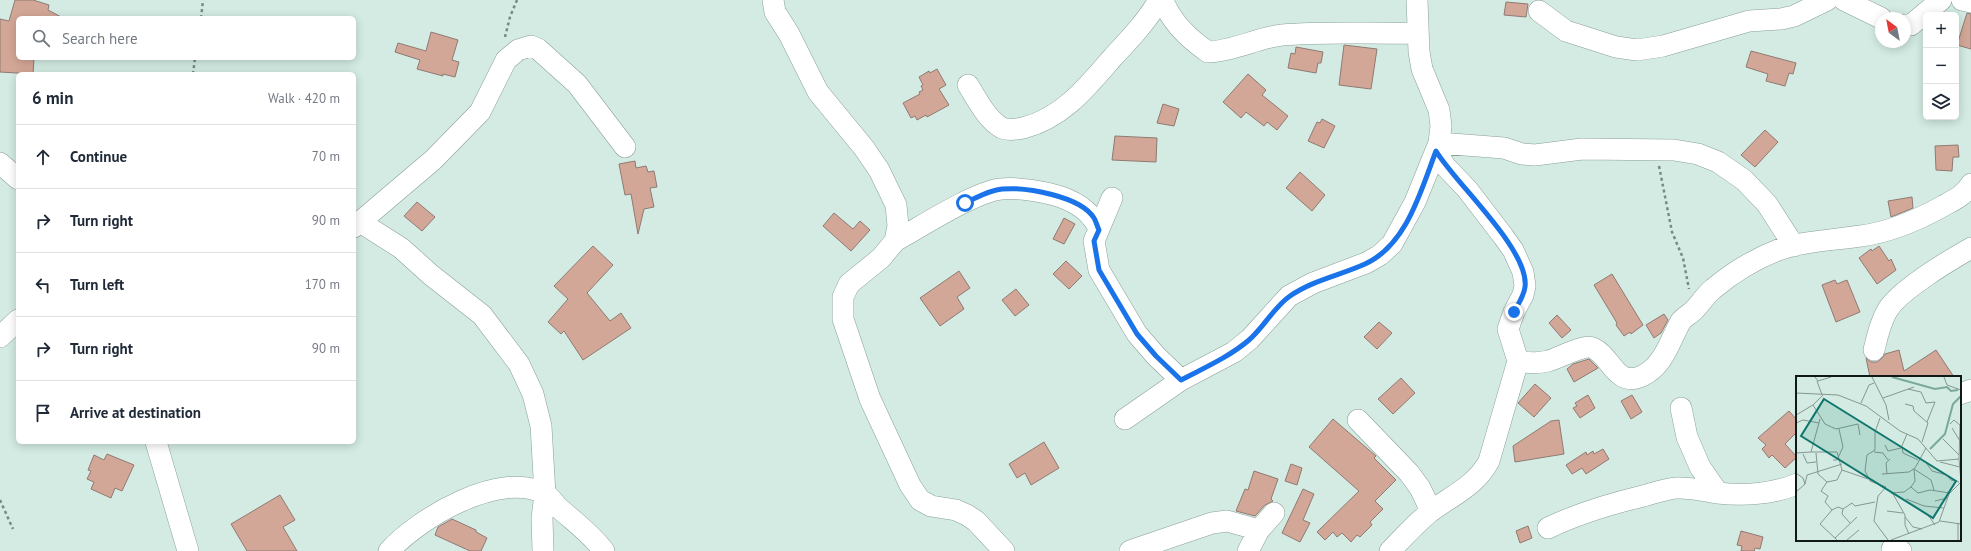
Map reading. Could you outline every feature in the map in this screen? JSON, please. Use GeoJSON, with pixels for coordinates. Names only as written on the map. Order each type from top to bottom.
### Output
{"type":"FeatureCollection","features":[{"type":"Feature","properties":{"kind":"street"},"geometry":{"type":"LineString","coordinates":[[773,0],[776,12],[789,34],[818,92],[850,129],[879,170],[896,205],[898,226],[895,241]]}},
{"type":"Feature","properties":{"kind":"street"},"geometry":{"type":"LineString","coordinates":[[968,86],[993,121],[1004,128],[1016,130],[1037,124],[1056,114],[1087,87],[1145,22],[1159,0]]}},
{"type":"Feature","properties":{"kind":"street"},"geometry":{"type":"LineString","coordinates":[[1163,0],[1168,13],[1180,28],[1208,52],[1232,49],[1257,40],[1282,35],[1417,33]]}},
{"type":"Feature","properties":{"kind":"street"},"geometry":{"type":"LineString","coordinates":[[1125,419],[1181,380],[1234,352],[1250,339],[1289,296],[1313,283],[1366,263],[1380,255],[1392,244],[1407,220],[1437,147],[1441,126],[1439,110],[1422,69],[1417,33],[1417,0]]}},
{"type":"Feature","properties":{"kind":"street"},"geometry":{"type":"LineString","coordinates":[[1539,11],[1566,31],[1616,47],[1637,50],[1663,46],[1749,21],[1781,19],[1794,16],[1827,0]]}},
{"type":"Feature","properties":{"kind":"street"},"geometry":{"type":"LineString","coordinates":[[1844,0],[1875,15]]}},
{"type":"Feature","properties":{"kind":"street"},"geometry":{"type":"LineString","coordinates":[[1911,25],[1941,0]]}},
{"type":"Feature","properties":{"kind":"street"},"geometry":{"type":"LineString","coordinates":[[1962,0],[1971,2]]}},
{"type":"Feature","properties":{"kind":"street"},"geometry":{"type":"LineString","coordinates":[[543,551],[542,518],[545,494],[541,426],[533,394],[519,364],[482,315],[431,275],[401,248],[357,224],[433,160],[480,112],[506,60],[518,50],[531,46],[538,49],[577,84],[625,147]]}},
{"type":"Feature","properties":{"kind":"street"},"geometry":{"type":"LineString","coordinates":[[1437,147],[1498,147],[1522,154],[1535,155],[1582,149],[1674,150],[1698,154],[1725,166],[1755,190],[1767,204],[1794,246]]}},
{"type":"Feature","properties":{"kind":"street"},"geometry":{"type":"LineString","coordinates":[[1390,551],[1411,527],[1431,511],[1471,484],[1484,471],[1489,461],[1518,361],[1508,329],[1514,312],[1523,295],[1525,286],[1523,272],[1513,250],[1503,236],[1467,188],[1444,166],[1437,147]]}},
{"type":"Feature","properties":{"kind":"street"},"geometry":{"type":"LineString","coordinates":[[0,163],[16,177]]}},
{"type":"Feature","properties":{"kind":"street"},"geometry":{"type":"LineString","coordinates":[[1518,361],[1534,364],[1558,358],[1581,349],[1592,348],[1605,358],[1618,374],[1627,378],[1641,377],[1652,370],[1662,358],[1682,320],[1693,311],[1712,289],[1751,263],[1778,250],[1794,246],[1886,231],[1933,212],[1962,196],[1971,184]]}},
{"type":"Feature","properties":{"kind":"street"},"geometry":{"type":"LineString","coordinates":[[1004,551],[976,521],[967,514],[956,510],[931,506],[920,500],[910,485],[870,400],[843,319],[843,296],[849,284],[881,258],[895,241],[983,194],[1002,189],[1050,193],[1073,201],[1093,217],[1099,230]]}},
{"type":"Feature","properties":{"kind":"street"},"geometry":{"type":"LineString","coordinates":[[1112,198],[1094,241],[1099,270],[1137,334],[1156,356],[1181,380]]}},
{"type":"Feature","properties":{"kind":"street"},"geometry":{"type":"LineString","coordinates":[[1874,350],[1880,326],[1887,311],[1894,302],[1915,285],[1971,248]]}},
{"type":"Feature","properties":{"kind":"street"},"geometry":{"type":"LineString","coordinates":[[0,337],[16,322]]}},
{"type":"Feature","properties":{"kind":"street"},"geometry":{"type":"LineString","coordinates":[[1961,394],[1971,390]]}},
{"type":"Feature","properties":{"kind":"street"},"geometry":{"type":"LineString","coordinates":[[1681,408],[1687,437],[1700,467],[1718,493]]}},
{"type":"Feature","properties":{"kind":"street"},"geometry":{"type":"LineString","coordinates":[[1358,420],[1409,473],[1420,488],[1431,511]]}},
{"type":"Feature","properties":{"kind":"street"},"geometry":{"type":"LineString","coordinates":[[157,444],[188,551]]}},
{"type":"Feature","properties":{"kind":"street"},"geometry":{"type":"LineString","coordinates":[[1548,528],[1574,515],[1598,507],[1675,488],[1699,488],[1718,493],[1740,494],[1760,492],[1796,484]]}},
{"type":"Feature","properties":{"kind":"street"},"geometry":{"type":"LineString","coordinates":[[389,551],[406,534],[468,498],[500,487],[522,487],[545,494],[592,536],[604,551]]}},
{"type":"Feature","properties":{"kind":"street"},"geometry":{"type":"LineString","coordinates":[[1248,551],[1259,530],[1274,513]]}},
{"type":"Feature","properties":{"kind":"street"},"geometry":{"type":"LineString","coordinates":[[1130,551],[1212,523],[1227,521],[1259,530]]}},
{"type":"Feature","properties":{"kind":"path"},"geometry":{"type":"LineString","coordinates":[[201,16],[203,0]]}},
{"type":"Feature","properties":{"kind":"path"},"geometry":{"type":"LineString","coordinates":[[506,60],[503,48],[510,17],[517,0]]}},
{"type":"Feature","properties":{"kind":"path"},"geometry":{"type":"LineString","coordinates":[[194,72],[196,60]]}},
{"type":"Feature","properties":{"kind":"path"},"geometry":{"type":"LineString","coordinates":[[1656,150],[1672,232],[1683,258],[1693,311]]}},
{"type":"Feature","properties":{"kind":"path"},"geometry":{"type":"LineString","coordinates":[[0,500],[13,529]]}},
{"type":"Feature","properties":{"kind":"building"},"geometry":{"type":"Polygon","coordinates":[[[15,0],[33,0],[49,5],[48,10],[59,16],[16,16],[16,60],[34,60],[33,72],[0,72],[0,19],[9,21],[15,0]]]}},
{"type":"Feature","properties":{"kind":"building"},"geometry":{"type":"Polygon","coordinates":[[[1506,2],[1528,4],[1526,17],[1504,15],[1506,2]]]}},
{"type":"Feature","properties":{"kind":"building"},"geometry":{"type":"Polygon","coordinates":[[[1967,13],[1971,14],[1971,49],[1959,46],[1959,39],[1967,13]]]}},
{"type":"Feature","properties":{"kind":"building"},"geometry":{"type":"Polygon","coordinates":[[[431,32],[458,40],[452,60],[459,62],[455,77],[443,74],[443,76],[417,69],[420,60],[395,52],[398,43],[426,51],[431,32]]]}},
{"type":"Feature","properties":{"kind":"building"},"geometry":{"type":"Polygon","coordinates":[[[1344,45],[1377,49],[1371,89],[1339,85],[1344,45]]]}},
{"type":"Feature","properties":{"kind":"building"},"geometry":{"type":"Polygon","coordinates":[[[1296,47],[1323,52],[1321,63],[1318,63],[1316,73],[1288,68],[1291,53],[1295,54],[1296,47]]]}},
{"type":"Feature","properties":{"kind":"building"},"geometry":{"type":"Polygon","coordinates":[[[1751,51],[1796,63],[1793,74],[1789,73],[1785,86],[1766,81],[1768,74],[1746,67],[1751,51]]]}},
{"type":"Feature","properties":{"kind":"building"},"geometry":{"type":"Polygon","coordinates":[[[937,69],[946,85],[939,89],[949,105],[927,117],[926,115],[917,120],[915,116],[911,118],[903,103],[920,94],[919,92],[923,90],[921,86],[923,85],[919,77],[929,71],[930,73],[937,69]]]}},
{"type":"Feature","properties":{"kind":"building"},"geometry":{"type":"Polygon","coordinates":[[[1248,74],[1266,90],[1262,95],[1288,116],[1277,130],[1267,122],[1264,126],[1246,112],[1241,118],[1223,102],[1248,74]]]}},
{"type":"Feature","properties":{"kind":"building"},"geometry":{"type":"Polygon","coordinates":[[[1163,104],[1179,109],[1174,126],[1157,123],[1163,104]]]}},
{"type":"Feature","properties":{"kind":"building"},"geometry":{"type":"Polygon","coordinates":[[[1322,119],[1335,126],[1324,148],[1308,141],[1317,122],[1320,123],[1322,119]]]}},
{"type":"Feature","properties":{"kind":"building"},"geometry":{"type":"Polygon","coordinates":[[[1765,130],[1778,142],[1755,167],[1741,155],[1765,130]]]}},
{"type":"Feature","properties":{"kind":"building"},"geometry":{"type":"Polygon","coordinates":[[[1115,136],[1157,138],[1156,162],[1112,160],[1115,136]]]}},
{"type":"Feature","properties":{"kind":"building"},"geometry":{"type":"Polygon","coordinates":[[[1958,145],[1959,157],[1953,157],[1952,171],[1936,170],[1935,146],[1958,145]]]}},
{"type":"Feature","properties":{"kind":"building"},"geometry":{"type":"Polygon","coordinates":[[[635,161],[636,168],[646,166],[648,172],[654,171],[657,187],[650,188],[654,207],[644,209],[638,234],[631,194],[625,195],[619,164],[635,161]]]}},
{"type":"Feature","properties":{"kind":"building"},"geometry":{"type":"Polygon","coordinates":[[[1300,172],[1325,195],[1312,211],[1286,188],[1300,172]]]}},
{"type":"Feature","properties":{"kind":"building"},"geometry":{"type":"Polygon","coordinates":[[[1912,197],[1913,208],[1891,217],[1888,201],[1912,197]]]}},
{"type":"Feature","properties":{"kind":"building"},"geometry":{"type":"Polygon","coordinates":[[[417,202],[435,217],[422,231],[404,216],[417,202]]]}},
{"type":"Feature","properties":{"kind":"building"},"geometry":{"type":"Polygon","coordinates":[[[834,213],[853,229],[860,221],[870,230],[851,251],[823,226],[834,213]]]}},
{"type":"Feature","properties":{"kind":"building"},"geometry":{"type":"Polygon","coordinates":[[[1064,218],[1075,224],[1064,244],[1053,239],[1064,218]]]}},
{"type":"Feature","properties":{"kind":"building"},"geometry":{"type":"Polygon","coordinates":[[[593,246],[613,265],[587,293],[610,321],[621,313],[631,328],[583,360],[564,331],[561,334],[548,322],[568,299],[554,286],[593,246]]]}},
{"type":"Feature","properties":{"kind":"building"},"geometry":{"type":"Polygon","coordinates":[[[1879,246],[1889,261],[1891,259],[1896,270],[1877,284],[1859,258],[1871,249],[1872,251],[1879,246]]]}},
{"type":"Feature","properties":{"kind":"building"},"geometry":{"type":"Polygon","coordinates":[[[1066,261],[1082,276],[1069,289],[1053,274],[1066,261]]]}},
{"type":"Feature","properties":{"kind":"building"},"geometry":{"type":"Polygon","coordinates":[[[959,271],[970,288],[957,297],[964,309],[940,326],[920,298],[959,271]]]}},
{"type":"Feature","properties":{"kind":"building"},"geometry":{"type":"Polygon","coordinates":[[[1612,274],[1643,325],[1631,334],[1630,332],[1624,336],[1616,325],[1617,323],[1594,285],[1612,274]]]}},
{"type":"Feature","properties":{"kind":"building"},"geometry":{"type":"Polygon","coordinates":[[[1835,280],[1837,284],[1847,280],[1860,312],[1836,322],[1822,285],[1835,280]]]}},
{"type":"Feature","properties":{"kind":"building"},"geometry":{"type":"Polygon","coordinates":[[[1016,289],[1029,305],[1015,316],[1002,300],[1016,289]]]}},
{"type":"Feature","properties":{"kind":"building"},"geometry":{"type":"Polygon","coordinates":[[[1664,314],[1668,320],[1661,333],[1654,338],[1646,325],[1664,314]]]}},
{"type":"Feature","properties":{"kind":"building"},"geometry":{"type":"Polygon","coordinates":[[[1557,315],[1571,330],[1562,338],[1549,323],[1557,315]]]}},
{"type":"Feature","properties":{"kind":"building"},"geometry":{"type":"Polygon","coordinates":[[[1379,322],[1392,333],[1377,349],[1364,337],[1379,322]]]}},
{"type":"Feature","properties":{"kind":"building"},"geometry":{"type":"Polygon","coordinates":[[[1899,350],[1904,371],[1936,350],[1953,376],[1870,376],[1866,358],[1871,362],[1877,362],[1885,354],[1899,350]]]}},
{"type":"Feature","properties":{"kind":"building"},"geometry":{"type":"Polygon","coordinates":[[[1589,359],[1598,368],[1574,382],[1567,369],[1573,364],[1589,359]]]}},
{"type":"Feature","properties":{"kind":"building"},"geometry":{"type":"Polygon","coordinates":[[[1401,378],[1415,393],[1393,414],[1378,399],[1401,378]]]}},
{"type":"Feature","properties":{"kind":"building"},"geometry":{"type":"Polygon","coordinates":[[[1535,384],[1551,398],[1534,417],[1518,403],[1535,384]]]}},
{"type":"Feature","properties":{"kind":"building"},"geometry":{"type":"Polygon","coordinates":[[[1588,395],[1595,408],[1580,418],[1573,408],[1577,406],[1575,403],[1588,395]]]}},
{"type":"Feature","properties":{"kind":"building"},"geometry":{"type":"Polygon","coordinates":[[[1632,395],[1642,412],[1631,419],[1621,401],[1632,395]]]}},
{"type":"Feature","properties":{"kind":"building"},"geometry":{"type":"Polygon","coordinates":[[[1789,411],[1796,419],[1796,433],[1785,444],[1796,456],[1796,458],[1785,468],[1772,455],[1769,458],[1762,449],[1766,445],[1758,438],[1789,411]]]}},
{"type":"Feature","properties":{"kind":"building"},"geometry":{"type":"Polygon","coordinates":[[[1333,419],[1376,456],[1374,458],[1396,480],[1375,501],[1383,509],[1370,522],[1372,525],[1360,537],[1357,535],[1351,542],[1342,533],[1337,537],[1333,532],[1325,540],[1317,532],[1359,491],[1309,447],[1333,419]]]}},
{"type":"Feature","properties":{"kind":"building"},"geometry":{"type":"Polygon","coordinates":[[[1559,420],[1564,454],[1515,462],[1513,446],[1551,421],[1559,420]]]}},
{"type":"Feature","properties":{"kind":"building"},"geometry":{"type":"Polygon","coordinates":[[[1044,442],[1059,468],[1031,485],[1025,473],[1017,478],[1009,464],[1044,442]]]}},
{"type":"Feature","properties":{"kind":"building"},"geometry":{"type":"Polygon","coordinates":[[[1603,449],[1609,459],[1586,474],[1582,468],[1572,474],[1566,465],[1586,452],[1587,455],[1593,451],[1594,454],[1603,449]]]}},
{"type":"Feature","properties":{"kind":"building"},"geometry":{"type":"Polygon","coordinates":[[[107,454],[134,465],[122,491],[115,488],[111,498],[91,489],[94,482],[87,479],[91,471],[88,470],[94,455],[104,460],[107,454]]]}},
{"type":"Feature","properties":{"kind":"building"},"geometry":{"type":"Polygon","coordinates":[[[1291,464],[1302,468],[1297,485],[1285,481],[1291,464]]]}},
{"type":"Feature","properties":{"kind":"building"},"geometry":{"type":"Polygon","coordinates":[[[1254,471],[1278,479],[1271,499],[1273,501],[1265,505],[1255,516],[1236,511],[1245,489],[1248,490],[1254,471]]]}},
{"type":"Feature","properties":{"kind":"building"},"geometry":{"type":"Polygon","coordinates":[[[1303,489],[1314,494],[1303,520],[1310,523],[1300,542],[1282,533],[1303,489]]]}},
{"type":"Feature","properties":{"kind":"building"},"geometry":{"type":"Polygon","coordinates":[[[280,495],[295,520],[283,527],[297,551],[247,551],[231,524],[280,495]]]}},
{"type":"Feature","properties":{"kind":"building"},"geometry":{"type":"Polygon","coordinates":[[[452,519],[476,530],[476,532],[487,538],[481,551],[470,551],[435,535],[438,527],[452,519]]]}},
{"type":"Feature","properties":{"kind":"building"},"geometry":{"type":"Polygon","coordinates":[[[1528,526],[1532,538],[1520,543],[1516,531],[1528,526]]]}},
{"type":"Feature","properties":{"kind":"building"},"geometry":{"type":"Polygon","coordinates":[[[1741,531],[1763,537],[1760,549],[1755,548],[1754,551],[1741,551],[1742,546],[1737,545],[1741,531]]]}},
{"type":"Feature","properties":{"kind":"route"},"geometry":{"type":"LineString","coordinates":[[965,203],[983,194],[1002,189],[1050,193],[1073,201],[1093,217],[1099,230],[1094,241],[1099,270],[1137,334],[1156,356],[1181,380],[1234,352],[1250,339],[1289,296],[1313,283],[1366,263],[1380,255],[1392,244],[1407,220],[1436,151],[1444,166],[1467,188],[1513,250],[1523,272],[1525,286],[1523,295],[1514,312]]}}]}
